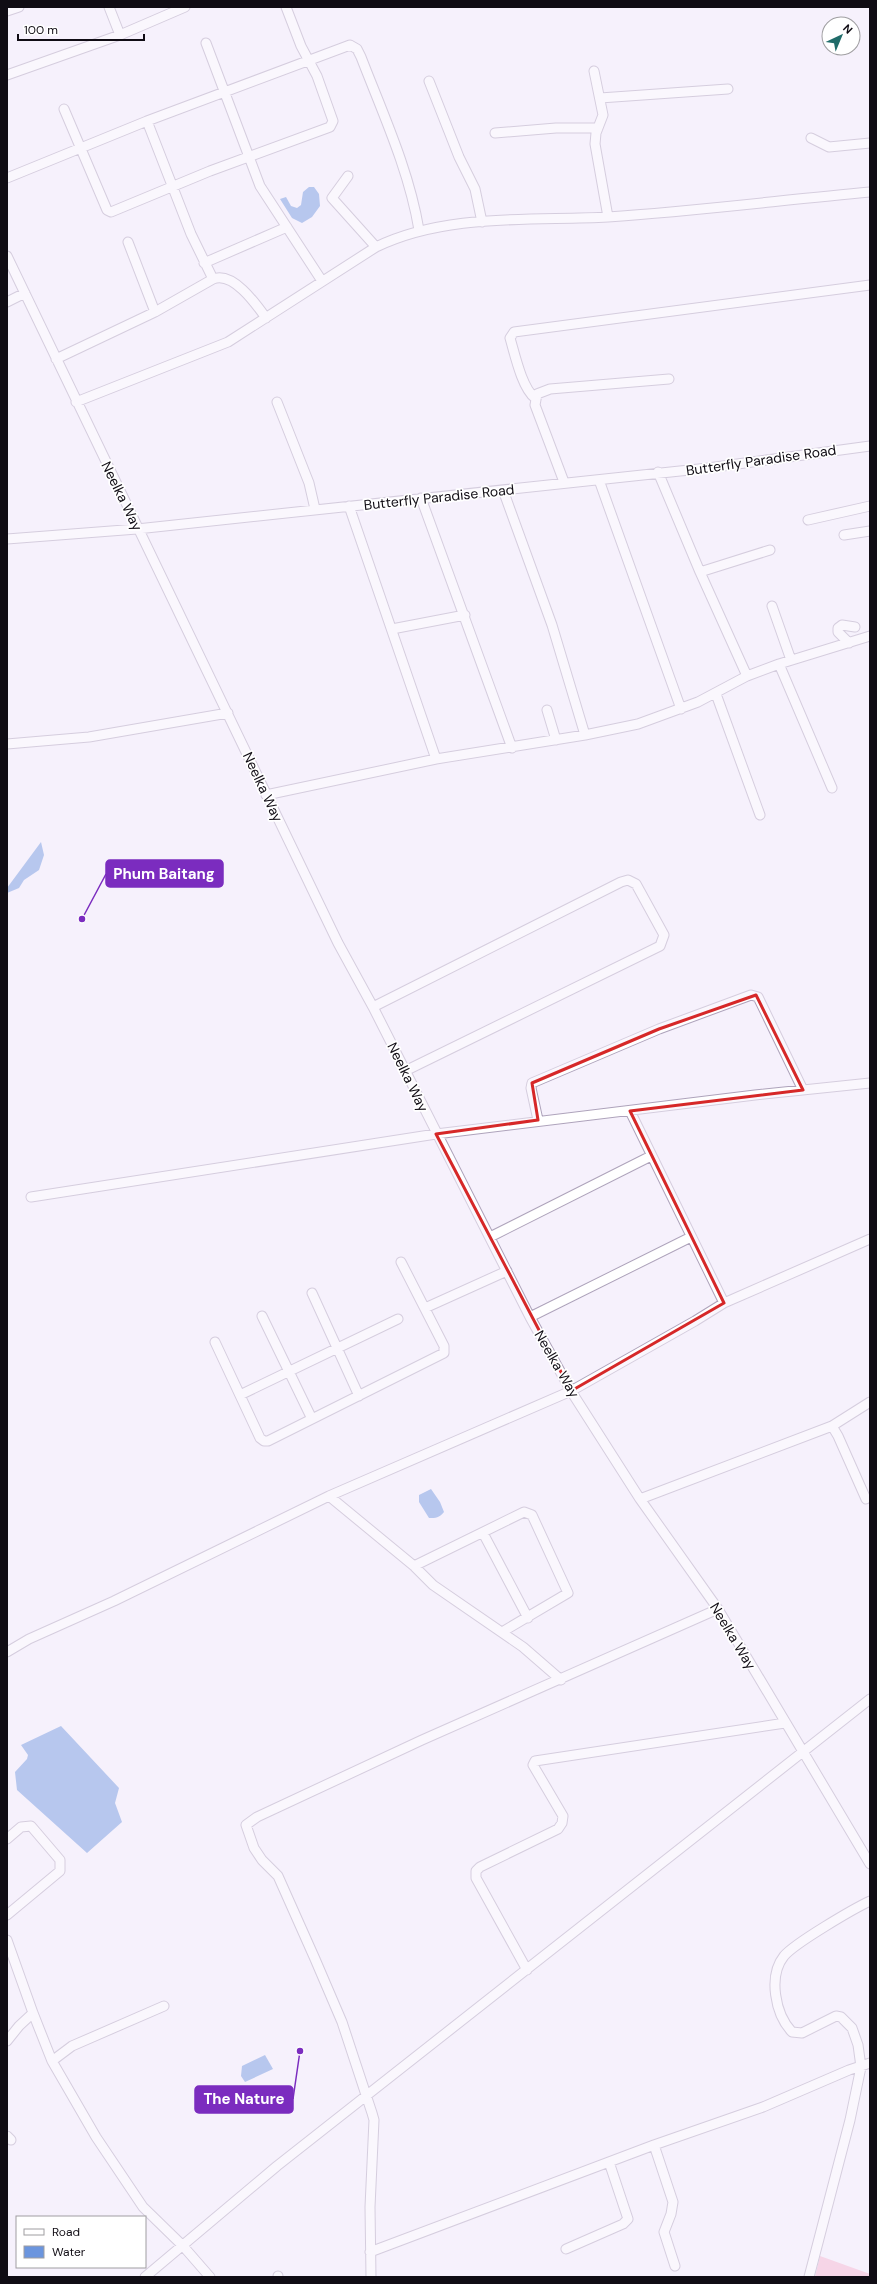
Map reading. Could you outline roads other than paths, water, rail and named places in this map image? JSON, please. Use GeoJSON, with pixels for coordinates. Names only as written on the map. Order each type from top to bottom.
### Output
{"type":"FeatureCollection","features":[{"type":"Feature","properties":{"kind":"street"},"geometry":{"type":"LineString","coordinates":[[7,11],[19,7]]}},
{"type":"Feature","properties":{"kind":"street"},"geometry":{"type":"LineString","coordinates":[[110,7],[120,35]]}},
{"type":"Feature","properties":{"kind":"street"},"geometry":{"type":"LineString","coordinates":[[7,75],[120,35],[185,7]]}},
{"type":"Feature","properties":{"kind":"street"},"geometry":{"type":"LineString","coordinates":[[64,109],[107,211],[111,212],[248,157],[333,125],[319,83],[295,32],[286,7]]}},
{"type":"Feature","properties":{"kind":"street"},"geometry":{"type":"LineString","coordinates":[[206,43],[260,186],[322,281]]}},
{"type":"Feature","properties":{"kind":"street"},"geometry":{"type":"LineString","coordinates":[[7,178],[147,121],[346,45],[354,46],[357,49],[408,180],[420,230]]}},
{"type":"Feature","properties":{"kind":"street"},"geometry":{"type":"LineString","coordinates":[[594,71],[603,115],[598,128],[595,144],[608,217]]}},
{"type":"Feature","properties":{"kind":"street"},"geometry":{"type":"LineString","coordinates":[[429,81],[459,156],[475,189],[482,222]]}},
{"type":"Feature","properties":{"kind":"street"},"geometry":{"type":"LineString","coordinates":[[600,98],[728,89]]}},
{"type":"Feature","properties":{"kind":"street"},"geometry":{"type":"LineString","coordinates":[[147,121],[204,263],[213,279]]}},
{"type":"Feature","properties":{"kind":"street"},"geometry":{"type":"LineString","coordinates":[[495,133],[556,128],[598,128]]}},
{"type":"Feature","properties":{"kind":"street"},"geometry":{"type":"LineString","coordinates":[[811,138],[829,147],[870,143]]}},
{"type":"Feature","properties":{"kind":"street"},"geometry":{"type":"LineString","coordinates":[[348,176],[332,198],[376,247]]}},
{"type":"Feature","properties":{"kind":"street"},"geometry":{"type":"LineString","coordinates":[[76,402],[228,342],[376,247],[397,236],[420,230],[482,222],[608,217],[870,192]]}},
{"type":"Feature","properties":{"kind":"street"},"geometry":{"type":"LineString","coordinates":[[204,263],[287,227]]}},
{"type":"Feature","properties":{"kind":"street"},"geometry":{"type":"LineString","coordinates":[[128,242],[155,312]]}},
{"type":"Feature","properties":{"kind":"street","name":"Neelka Way"},"geometry":{"type":"LineString","coordinates":[[7,256],[76,402],[228,713],[338,943],[373,1007],[530,1318],[571,1391],[640,1499],[718,1609],[870,1864]]}},
{"type":"Feature","properties":{"kind":"street"},"geometry":{"type":"LineString","coordinates":[[56,359],[155,312],[213,279],[225,278],[239,286],[266,318]]}},
{"type":"Feature","properties":{"kind":"street"},"geometry":{"type":"LineString","coordinates":[[535,398],[528,393],[515,354],[510,338],[514,332],[870,284]]}},
{"type":"Feature","properties":{"kind":"street"},"geometry":{"type":"LineString","coordinates":[[7,302],[25,293]]}},
{"type":"Feature","properties":{"kind":"street"},"geometry":{"type":"LineString","coordinates":[[564,482],[535,405],[535,398],[537,394],[550,389],[669,379]]}},
{"type":"Feature","properties":{"kind":"street"},"geometry":{"type":"LineString","coordinates":[[276,402],[309,483],[315,509]]}},
{"type":"Feature","properties":{"kind":"street","name":"Butterfly Paradise Road"},"geometry":{"type":"LineString","coordinates":[[7,539],[138,529],[503,490],[564,482],[599,480],[658,472],[708,468],[870,446]]}},
{"type":"Feature","properties":{"kind":"street"},"geometry":{"type":"LineString","coordinates":[[658,472],[700,572],[748,676]]}},
{"type":"Feature","properties":{"kind":"street"},"geometry":{"type":"LineString","coordinates":[[599,480],[681,709]]}},
{"type":"Feature","properties":{"kind":"street"},"geometry":{"type":"LineString","coordinates":[[503,490],[552,625],[585,735]]}},
{"type":"Feature","properties":{"kind":"street"},"geometry":{"type":"LineString","coordinates":[[421,498],[465,615],[512,748]]}},
{"type":"Feature","properties":{"kind":"street"},"geometry":{"type":"LineString","coordinates":[[349,506],[436,759]]}},
{"type":"Feature","properties":{"kind":"street"},"geometry":{"type":"LineString","coordinates":[[808,520],[870,506]]}},
{"type":"Feature","properties":{"kind":"street"},"geometry":{"type":"LineString","coordinates":[[844,535],[870,531]]}},
{"type":"Feature","properties":{"kind":"street"},"geometry":{"type":"LineString","coordinates":[[700,572],[770,550]]}},
{"type":"Feature","properties":{"kind":"street"},"geometry":{"type":"LineString","coordinates":[[772,606],[791,660]]}},
{"type":"Feature","properties":{"kind":"street"},"geometry":{"type":"LineString","coordinates":[[392,629],[465,615]]}},
{"type":"Feature","properties":{"kind":"street"},"geometry":{"type":"LineString","coordinates":[[849,643],[838,632],[838,628],[842,625],[855,626]]}},
{"type":"Feature","properties":{"kind":"street"},"geometry":{"type":"LineString","coordinates":[[266,795],[436,759],[512,748],[638,724],[681,709],[716,694],[748,676],[779,664],[870,636]]}},
{"type":"Feature","properties":{"kind":"street"},"geometry":{"type":"LineString","coordinates":[[779,664],[832,788]]}},
{"type":"Feature","properties":{"kind":"street"},"geometry":{"type":"LineString","coordinates":[[716,694],[760,815]]}},
{"type":"Feature","properties":{"kind":"street"},"geometry":{"type":"LineString","coordinates":[[547,710],[556,740]]}},
{"type":"Feature","properties":{"kind":"street"},"geometry":{"type":"LineString","coordinates":[[7,744],[89,737],[228,713]]}},
{"type":"Feature","properties":{"kind":"street"},"geometry":{"type":"LineString","coordinates":[[373,1007],[621,882],[628,880],[636,884],[664,935],[660,946],[405,1071]]}},
{"type":"Feature","properties":{"kind":"street"},"geometry":{"type":"LineString","coordinates":[[538,1120],[531,1088],[532,1083],[659,1029],[751,995],[758,997],[803,1090]]}},
{"type":"Feature","properties":{"kind":"street"},"geometry":{"type":"LineString","coordinates":[[31,1197],[436,1134],[538,1120],[630,1111],[870,1083]]}},
{"type":"Feature","properties":{"kind":"street"},"geometry":{"type":"LineString","coordinates":[[630,1111],[724,1303]]}},
{"type":"Feature","properties":{"kind":"street"},"geometry":{"type":"LineString","coordinates":[[490,1237],[651,1156]]}},
{"type":"Feature","properties":{"kind":"street"},"geometry":{"type":"LineString","coordinates":[[530,1318],[691,1237]]}},
{"type":"Feature","properties":{"kind":"street"},"geometry":{"type":"LineString","coordinates":[[7,1652],[329,1496],[571,1391],[696,1321],[724,1303],[870,1239]]}},
{"type":"Feature","properties":{"kind":"street"},"geometry":{"type":"LineString","coordinates":[[215,1342],[240,1396],[264,1441],[312,1419],[444,1353],[444,1346],[401,1262]]}},
{"type":"Feature","properties":{"kind":"street"},"geometry":{"type":"LineString","coordinates":[[425,1308],[507,1271]]}},
{"type":"Feature","properties":{"kind":"street"},"geometry":{"type":"LineString","coordinates":[[312,1293],[359,1396]]}},
{"type":"Feature","properties":{"kind":"street"},"geometry":{"type":"LineString","coordinates":[[262,1316],[312,1419]]}},
{"type":"Feature","properties":{"kind":"street"},"geometry":{"type":"LineString","coordinates":[[240,1396],[398,1319]]}},
{"type":"Feature","properties":{"kind":"street"},"geometry":{"type":"LineString","coordinates":[[640,1499],[832,1426],[870,1402]]}},
{"type":"Feature","properties":{"kind":"street"},"geometry":{"type":"LineString","coordinates":[[832,1426],[838,1436],[866,1499]]}},
{"type":"Feature","properties":{"kind":"street"},"geometry":{"type":"LineString","coordinates":[[329,1496],[414,1566],[433,1585],[456,1603],[523,1647],[562,1680]]}},
{"type":"Feature","properties":{"kind":"street"},"geometry":{"type":"LineString","coordinates":[[414,1566],[524,1512],[532,1516],[568,1593],[502,1632]]}},
{"type":"Feature","properties":{"kind":"street"},"geometry":{"type":"LineString","coordinates":[[483,1533],[528,1618]]}},
{"type":"Feature","properties":{"kind":"street"},"geometry":{"type":"LineString","coordinates":[[371,2277],[370,2252],[374,2120],[342,2022],[315,1959],[278,1876],[262,1860],[254,1848],[246,1825],[257,1817],[422,1740],[562,1680],[718,1609]]}},
{"type":"Feature","properties":{"kind":"street"},"geometry":{"type":"LineString","coordinates":[[145,2277],[277,2166],[870,1699]]}},
{"type":"Feature","properties":{"kind":"street"},"geometry":{"type":"LineString","coordinates":[[527,1970],[476,1878],[476,1871],[480,1867],[558,1829],[562,1823],[562,1816],[533,1765],[535,1761],[785,1723]]}},
{"type":"Feature","properties":{"kind":"street"},"geometry":{"type":"LineString","coordinates":[[7,1839],[21,1827],[31,1826],[60,1860],[61,1865],[60,1871],[7,1915]]}},
{"type":"Feature","properties":{"kind":"street"},"geometry":{"type":"LineString","coordinates":[[809,2277],[850,2120],[861,2067],[858,2045],[852,2028],[841,2016],[836,2016],[802,2033],[792,2032],[788,2028],[779,2014],[776,1998],[776,1971],[785,1954],[799,1944],[870,1902]]}},
{"type":"Feature","properties":{"kind":"street"},"geometry":{"type":"LineString","coordinates":[[7,1940],[52,2061],[96,2137],[143,2207],[183,2246],[210,2277]]}},
{"type":"Feature","properties":{"kind":"street"},"geometry":{"type":"LineString","coordinates":[[52,2061],[72,2046],[164,2006]]}},
{"type":"Feature","properties":{"kind":"street"},"geometry":{"type":"LineString","coordinates":[[7,2041],[19,2026],[33,2013]]}},
{"type":"Feature","properties":{"kind":"street"},"geometry":{"type":"LineString","coordinates":[[370,2252],[654,2145],[763,2107],[870,2063]]}},
{"type":"Feature","properties":{"kind":"street"},"geometry":{"type":"LineString","coordinates":[[654,2145],[673,2202],[671,2214],[664,2232],[675,2266]]}},
{"type":"Feature","properties":{"kind":"street"},"geometry":{"type":"LineString","coordinates":[[566,2249],[623,2224],[628,2219],[609,2162]]}},
{"type":"Feature","properties":{"kind":"water"},"geometry":{"type":"Polygon","coordinates":[[[309,187],[314,187],[319,194],[320,206],[312,217],[302,223],[292,218],[280,199],[286,197],[291,206],[297,208],[301,205],[303,192],[309,187]]]}},
{"type":"Feature","properties":{"kind":"water"},"geometry":{"type":"Polygon","coordinates":[[[41,842],[44,855],[39,870],[24,880],[19,888],[7,893],[7,888],[41,842]]]}},
{"type":"Feature","properties":{"kind":"water"},"geometry":{"type":"Polygon","coordinates":[[[431,1489],[440,1502],[444,1512],[434,1518],[429,1518],[419,1502],[419,1495],[431,1489]]]}},
{"type":"Feature","properties":{"kind":"water"},"geometry":{"type":"Polygon","coordinates":[[[61,1726],[119,1788],[115,1803],[122,1822],[87,1853],[17,1790],[15,1772],[27,1759],[28,1755],[21,1745],[61,1726]]]}},
{"type":"Feature","properties":{"kind":"water"},"geometry":{"type":"Polygon","coordinates":[[[265,2055],[273,2069],[245,2082],[241,2076],[242,2066],[265,2055]]]}},
{"type":"Feature","properties":{"kind":"place","name":"Phum Baitang"},"geometry":{"type":"Point","coordinates":[82,919]}},
{"type":"Feature","properties":{"kind":"place","name":"The Nature"},"geometry":{"type":"Point","coordinates":[300,2051]}}]}
